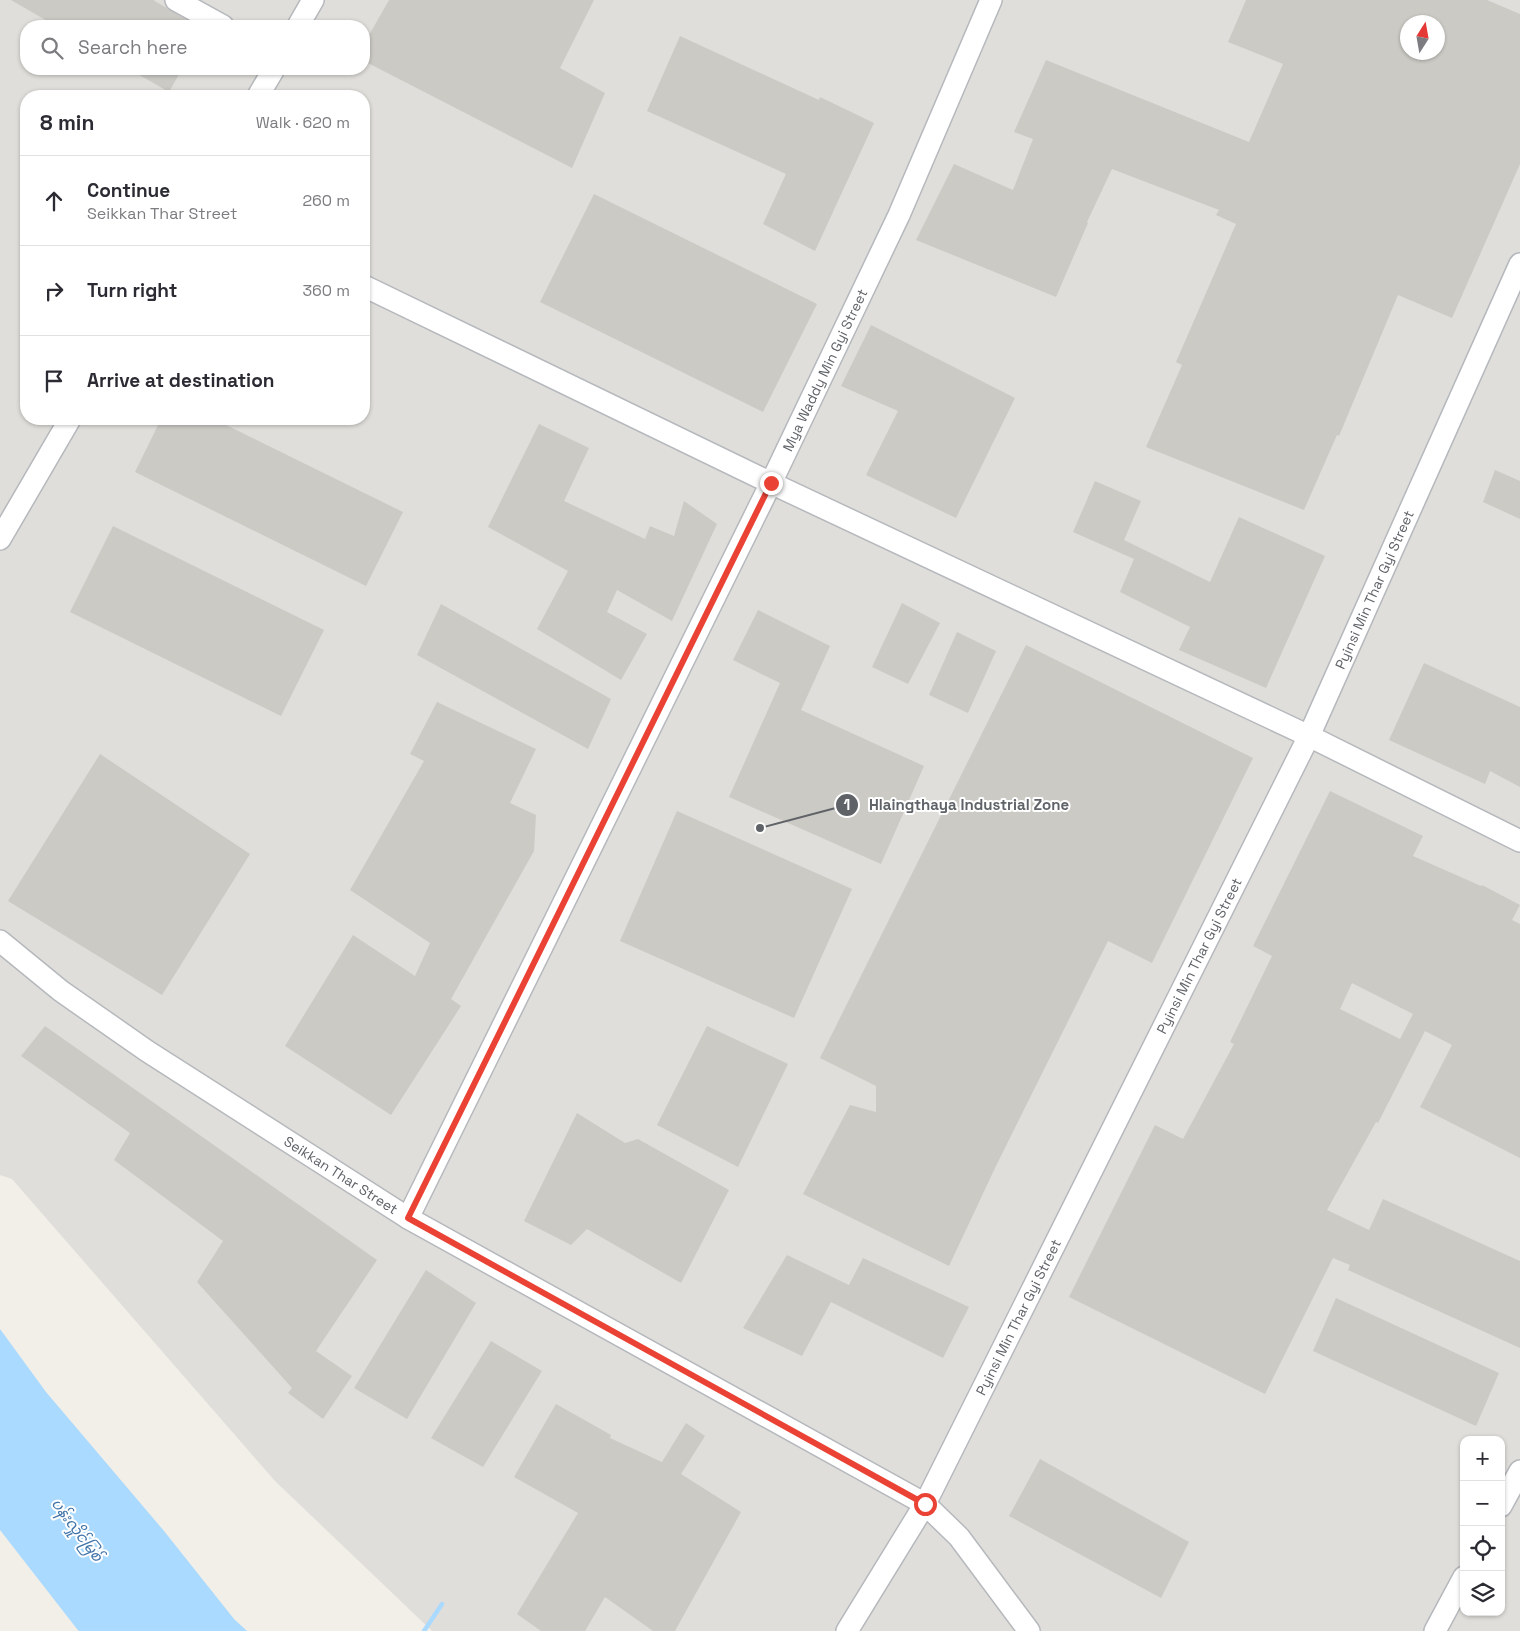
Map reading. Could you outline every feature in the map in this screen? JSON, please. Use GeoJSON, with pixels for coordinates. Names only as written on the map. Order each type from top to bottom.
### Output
{"type":"FeatureCollection","features":[{"type":"Feature","properties":{"kind":"street"},"geometry":{"type":"LineString","coordinates":[[176,0],[212,20]]}},
{"type":"Feature","properties":{"kind":"street"},"geometry":{"type":"LineString","coordinates":[[301,20],[313,0]]}},
{"type":"Feature","properties":{"kind":"street","name":"Mya Waddy Min Gyi Street"},"geometry":{"type":"LineString","coordinates":[[408,1218],[771,483],[899,215],[991,0]]}},
{"type":"Feature","properties":{"kind":"street"},"geometry":{"type":"LineString","coordinates":[[262,90],[270,75]]}},
{"type":"Feature","properties":{"kind":"street","name":"Pyinsi Min Thar Gyi Street"},"geometry":{"type":"LineString","coordinates":[[847,1631],[925,1504],[1309,736],[1520,264]]}},
{"type":"Feature","properties":{"kind":"street"},"geometry":{"type":"LineString","coordinates":[[370,289],[771,483],[1309,736],[1520,841]]}},
{"type":"Feature","properties":{"kind":"street"},"geometry":{"type":"LineString","coordinates":[[0,539],[66,425]]}},
{"type":"Feature","properties":{"kind":"street","name":"Seikkan Thar Street"},"geometry":{"type":"LineString","coordinates":[[0,940],[61,992],[147,1051],[408,1218],[925,1504],[959,1537],[1029,1631]]}},
{"type":"Feature","properties":{"kind":"street"},"geometry":{"type":"LineString","coordinates":[[1505,1498],[1520,1470]]}},
{"type":"Feature","properties":{"kind":"street"},"geometry":{"type":"LineString","coordinates":[[1436,1631],[1460,1585]]}},
{"type":"Feature","properties":{"kind":"shaded area"},"geometry":{"type":"Polygon","coordinates":[[[0,0],[1520,0],[1520,1631],[432,1631],[275,1481],[12,1179],[0,1175],[0,0]]]}},
{"type":"Feature","properties":{"kind":"water","name":"ပန်းလှိုင်မြစ်"},"geometry":{"type":"Polygon","coordinates":[[[0,1329],[46,1392],[164,1531],[234,1619],[247,1631],[79,1631],[77,1629],[0,1530],[0,1329]]]}},
{"type":"Feature","properties":{"kind":"building"},"geometry":{"type":"Polygon","coordinates":[[[11,0],[153,0],[188,20],[46,20],[11,0]]]}},
{"type":"Feature","properties":{"kind":"building"},"geometry":{"type":"Polygon","coordinates":[[[389,0],[594,0],[560,68],[605,93],[572,168],[370,64],[370,33],[389,0]]]}},
{"type":"Feature","properties":{"kind":"building"},"geometry":{"type":"Polygon","coordinates":[[[1246,0],[1487,0],[1520,14],[1520,164],[1452,318],[1398,295],[1339,436],[1337,435],[1304,510],[1146,447],[1182,365],[1176,362],[1236,224],[1216,215],[1219,210],[1112,169],[1087,222],[1056,297],[916,240],[954,164],[1013,190],[1033,139],[1014,132],[1046,60],[1249,142],[1283,64],[1228,42],[1246,0]]]}},
{"type":"Feature","properties":{"kind":"building"},"geometry":{"type":"Polygon","coordinates":[[[680,36],[819,100],[820,97],[874,123],[815,251],[763,224],[786,174],[647,111],[680,36]]]}},
{"type":"Feature","properties":{"kind":"building"},"geometry":{"type":"Polygon","coordinates":[[[139,75],[179,75],[170,90],[166,90],[139,75]]]}},
{"type":"Feature","properties":{"kind":"building"},"geometry":{"type":"Polygon","coordinates":[[[594,194],[817,304],[763,412],[540,302],[594,194]]]}},
{"type":"Feature","properties":{"kind":"building"},"geometry":{"type":"Polygon","coordinates":[[[871,325],[1015,398],[956,518],[866,475],[898,411],[841,386],[871,325]]]}},
{"type":"Feature","properties":{"kind":"building"},"geometry":{"type":"Polygon","coordinates":[[[539,424],[589,448],[564,501],[645,539],[650,526],[674,536],[684,501],[717,524],[672,621],[617,590],[607,612],[647,634],[621,680],[537,629],[568,571],[488,527],[539,424]]]}},
{"type":"Feature","properties":{"kind":"building"},"geometry":{"type":"Polygon","coordinates":[[[158,425],[226,425],[403,512],[366,586],[135,472],[158,425]]]}},
{"type":"Feature","properties":{"kind":"building"},"geometry":{"type":"Polygon","coordinates":[[[1495,470],[1520,481],[1520,519],[1483,502],[1495,470]]]}},
{"type":"Feature","properties":{"kind":"building"},"geometry":{"type":"Polygon","coordinates":[[[1095,481],[1141,501],[1124,540],[1210,582],[1239,517],[1325,556],[1266,688],[1179,650],[1190,627],[1120,592],[1134,559],[1073,532],[1095,481]]]}},
{"type":"Feature","properties":{"kind":"building"},"geometry":{"type":"Polygon","coordinates":[[[113,526],[324,630],[281,716],[70,612],[113,526]]]}},
{"type":"Feature","properties":{"kind":"building"},"geometry":{"type":"Polygon","coordinates":[[[902,603],[940,623],[908,684],[872,667],[902,603]]]}},
{"type":"Feature","properties":{"kind":"building"},"geometry":{"type":"Polygon","coordinates":[[[441,604],[611,699],[588,749],[417,655],[441,604]]]}},
{"type":"Feature","properties":{"kind":"building"},"geometry":{"type":"Polygon","coordinates":[[[758,610],[830,646],[801,710],[924,766],[881,864],[729,797],[780,683],[733,660],[758,610]]]}},
{"type":"Feature","properties":{"kind":"building"},"geometry":{"type":"Polygon","coordinates":[[[957,632],[996,651],[968,713],[929,695],[957,632]]]}},
{"type":"Feature","properties":{"kind":"building"},"geometry":{"type":"Polygon","coordinates":[[[1026,645],[1253,758],[1152,963],[1108,941],[996,1166],[949,1266],[803,1194],[850,1105],[876,1112],[876,1086],[820,1058],[1026,645]]]}},
{"type":"Feature","properties":{"kind":"building"},"geometry":{"type":"Polygon","coordinates":[[[1424,663],[1520,707],[1520,787],[1490,771],[1485,784],[1389,740],[1424,663]]]}},
{"type":"Feature","properties":{"kind":"building"},"geometry":{"type":"Polygon","coordinates":[[[437,702],[536,749],[510,803],[536,815],[534,851],[451,999],[461,1006],[391,1115],[285,1046],[353,935],[415,976],[430,943],[350,890],[424,761],[410,754],[437,702]]]}},
{"type":"Feature","properties":{"kind":"building"},"geometry":{"type":"Polygon","coordinates":[[[100,754],[250,854],[162,995],[8,901],[100,754]]]}},
{"type":"Feature","properties":{"kind":"building"},"geometry":{"type":"Polygon","coordinates":[[[1330,791],[1423,836],[1413,856],[1482,885],[1520,905],[1512,920],[1520,924],[1520,1158],[1420,1107],[1452,1045],[1425,1031],[1378,1123],[1376,1122],[1327,1210],[1369,1230],[1383,1199],[1520,1261],[1520,1348],[1348,1270],[1350,1265],[1333,1258],[1265,1394],[1069,1297],[1155,1125],[1183,1139],[1234,1044],[1230,1042],[1272,956],[1253,946],[1330,791]],[[1352,983],[1340,1009],[1400,1039],[1413,1014],[1352,983]]]}},
{"type":"Feature","properties":{"kind":"building"},"geometry":{"type":"Polygon","coordinates":[[[677,811],[852,889],[794,1018],[620,941],[677,811]]]}},
{"type":"Feature","properties":{"kind":"building"},"geometry":{"type":"Polygon","coordinates":[[[45,1026],[377,1260],[316,1351],[352,1376],[323,1419],[288,1393],[292,1388],[197,1282],[223,1241],[114,1160],[130,1133],[21,1056],[45,1026]]]}},
{"type":"Feature","properties":{"kind":"building"},"geometry":{"type":"Polygon","coordinates":[[[707,1026],[788,1064],[738,1167],[657,1125],[707,1026]]]}},
{"type":"Feature","properties":{"kind":"building"},"geometry":{"type":"Polygon","coordinates":[[[577,1113],[625,1143],[638,1139],[729,1190],[681,1283],[587,1229],[571,1245],[524,1221],[577,1113]]]}},
{"type":"Feature","properties":{"kind":"building"},"geometry":{"type":"Polygon","coordinates":[[[787,1255],[849,1285],[863,1258],[969,1307],[943,1358],[831,1302],[802,1356],[743,1328],[787,1255]]]}},
{"type":"Feature","properties":{"kind":"building"},"geometry":{"type":"Polygon","coordinates":[[[426,1270],[476,1303],[407,1419],[354,1388],[426,1270]]]}},
{"type":"Feature","properties":{"kind":"building"},"geometry":{"type":"Polygon","coordinates":[[[1336,1298],[1499,1373],[1476,1426],[1313,1351],[1336,1298]]]}},
{"type":"Feature","properties":{"kind":"building"},"geometry":{"type":"Polygon","coordinates":[[[491,1341],[542,1371],[483,1467],[431,1438],[491,1341]]]}},
{"type":"Feature","properties":{"kind":"building"},"geometry":{"type":"Polygon","coordinates":[[[556,1404],[611,1435],[610,1438],[662,1462],[686,1423],[705,1436],[681,1474],[741,1512],[675,1631],[653,1631],[605,1597],[585,1631],[541,1631],[517,1614],[578,1513],[514,1477],[556,1404]]]}},
{"type":"Feature","properties":{"kind":"building"},"geometry":{"type":"Polygon","coordinates":[[[1040,1459],[1189,1542],[1161,1598],[1009,1516],[1040,1459]]]}},
{"type":"Feature","properties":{"kind":"waterway"},"geometry":{"type":"LineString","coordinates":[[424,1631],[442,1604]]}},
{"type":"Feature","properties":{"kind":"place","name":"Hlaingthaya Industrial Zone"},"geometry":{"type":"Point","coordinates":[760,828]}},
{"type":"Feature","properties":{"kind":"route"},"geometry":{"type":"LineString","coordinates":[[771,483],[408,1218],[925,1504]]}}]}
